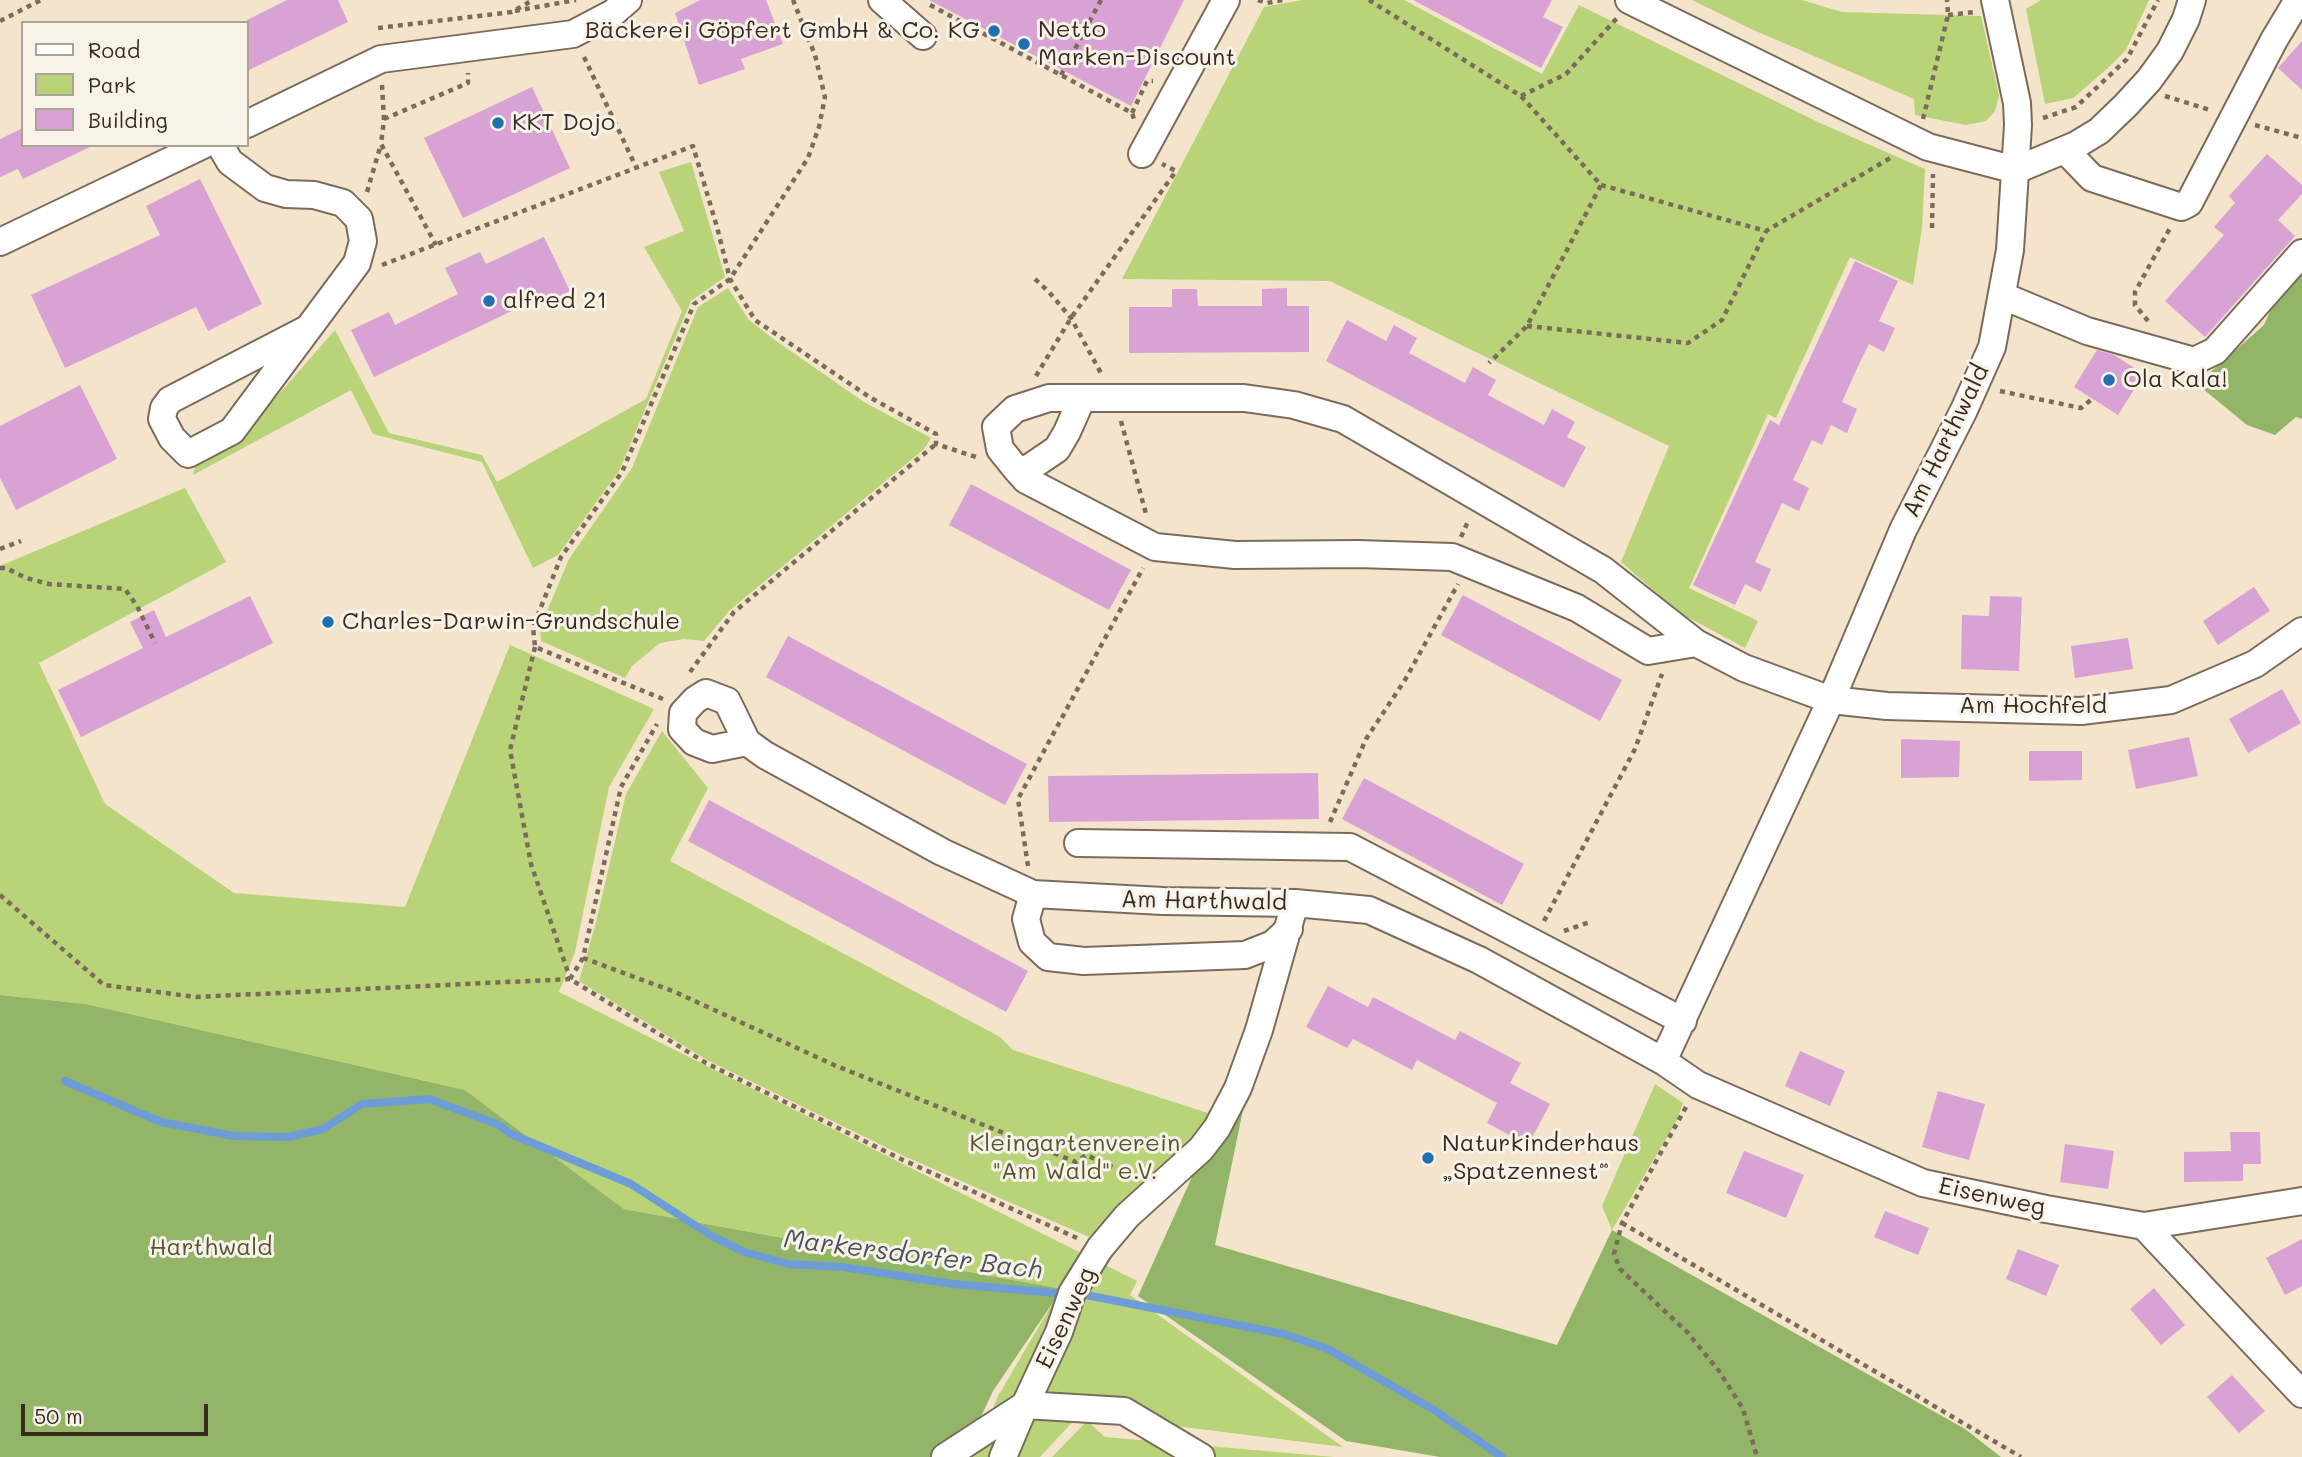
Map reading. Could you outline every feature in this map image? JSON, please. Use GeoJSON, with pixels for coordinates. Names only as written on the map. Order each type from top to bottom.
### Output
{"type":"FeatureCollection","features":[{"type":"Feature","properties":{"kind":"street"},"geometry":{"type":"LineString","coordinates":[[248,124],[381,59],[573,34],[613,13],[628,0]]}},
{"type":"Feature","properties":{"kind":"street"},"geometry":{"type":"LineString","coordinates":[[882,0],[923,36]]}},
{"type":"Feature","properties":{"kind":"street"},"geometry":{"type":"LineString","coordinates":[[1142,153],[1226,0]]}},
{"type":"Feature","properties":{"kind":"street","name":"Am Harthwald"},"geometry":{"type":"LineString","coordinates":[[1663,1061],[1831,700],[1903,530],[1992,347],[2010,250],[2018,125],[2017,103],[1995,0]]}},
{"type":"Feature","properties":{"kind":"street"},"geometry":{"type":"LineString","coordinates":[[1630,1],[1926,145],[2016,170],[2099,131],[2149,80],[2170,51],[2192,0]]}},
{"type":"Feature","properties":{"kind":"street"},"geometry":{"type":"LineString","coordinates":[[2065,149],[2092,178],[2181,208],[2189,203],[2274,40],[2298,0]]}},
{"type":"Feature","properties":{"kind":"street"},"geometry":{"type":"LineString","coordinates":[[0,242],[199,147]]}},
{"type":"Feature","properties":{"kind":"street"},"geometry":{"type":"LineString","coordinates":[[221,147],[230,162],[265,188],[286,194],[323,197],[343,203],[359,219],[363,241],[357,263],[232,431],[188,454],[172,438],[162,419],[164,408],[170,400],[307,329]]}},
{"type":"Feature","properties":{"kind":"street"},"geometry":{"type":"LineString","coordinates":[[2003,296],[2087,331],[2194,361],[2216,351],[2302,253]]}},
{"type":"Feature","properties":{"kind":"street"},"geometry":{"type":"LineString","coordinates":[[1684,645],[1648,651],[1577,608],[1452,557],[1358,554],[1235,555],[1155,547],[1026,480],[1000,449],[996,427],[1015,409],[1049,398],[1244,398],[1294,405],[1343,419],[1603,570],[1684,645],[1831,700]]}},
{"type":"Feature","properties":{"kind":"street"},"geometry":{"type":"LineString","coordinates":[[1017,470],[1029,468],[1057,449],[1082,398]]}},
{"type":"Feature","properties":{"kind":"street","name":"Am Hochfeld"},"geometry":{"type":"LineString","coordinates":[[1831,700],[1887,706],[2081,710],[2171,700],[2255,664],[2302,631]]}},
{"type":"Feature","properties":{"kind":"street","name":"Am Harthwald"},"geometry":{"type":"LineString","coordinates":[[747,742],[765,755],[942,852],[1033,894],[1163,901],[1295,903],[1369,910],[1479,960],[1663,1061],[1699,1085]]}},
{"type":"Feature","properties":{"kind":"street"},"geometry":{"type":"LineString","coordinates":[[1078,843],[1350,847],[1683,1021]]}},
{"type":"Feature","properties":{"kind":"street"},"geometry":{"type":"LineString","coordinates":[[1033,894],[1026,919],[1032,942],[1048,957],[1084,961],[1245,955],[1273,944],[1289,929]]}},
{"type":"Feature","properties":{"kind":"street","name":"Eisenweg"},"geometry":{"type":"LineString","coordinates":[[1003,1457],[1059,1332],[1072,1293],[1100,1248],[1128,1216],[1201,1149],[1217,1128],[1238,1088],[1259,1030],[1295,903]]}},
{"type":"Feature","properties":{"kind":"street","name":"Eisenweg"},"geometry":{"type":"LineString","coordinates":[[1699,1085],[1923,1183],[2046,1209],[2144,1226],[2302,1201]]}},
{"type":"Feature","properties":{"kind":"street"},"geometry":{"type":"LineString","coordinates":[[2144,1226],[2302,1394]]}},
{"type":"Feature","properties":{"kind":"street"},"geometry":{"type":"LineString","coordinates":[[945,1457],[1025,1405],[1124,1411],[1200,1457]]}},
{"type":"Feature","properties":{"kind":"path"},"geometry":{"type":"LineString","coordinates":[[0,21],[40,0]]}},
{"type":"Feature","properties":{"kind":"path"},"geometry":{"type":"LineString","coordinates":[[512,12],[533,0]]}},
{"type":"Feature","properties":{"kind":"path"},"geometry":{"type":"LineString","coordinates":[[378,28],[512,12],[576,0]]}},
{"type":"Feature","properties":{"kind":"path"},"geometry":{"type":"LineString","coordinates":[[570,979],[531,864],[510,750],[535,646],[533,627],[561,557],[622,472],[694,304],[730,279],[808,158],[819,127],[825,97],[815,55],[793,0]]}},
{"type":"Feature","properties":{"kind":"path"},"geometry":{"type":"LineString","coordinates":[[922,0],[937,11],[1132,113],[1142,153],[1177,171],[1071,318],[1015,409]]}},
{"type":"Feature","properties":{"kind":"path"},"geometry":{"type":"LineString","coordinates":[[1061,75],[1101,0]]}},
{"type":"Feature","properties":{"kind":"path"},"geometry":{"type":"LineString","coordinates":[[1258,0],[1267,4],[1283,0]]}},
{"type":"Feature","properties":{"kind":"path"},"geometry":{"type":"LineString","coordinates":[[1369,0],[1521,96],[1601,186],[1766,231]]}},
{"type":"Feature","properties":{"kind":"path"},"geometry":{"type":"LineString","coordinates":[[1932,228],[1926,145],[1948,15],[1947,0]]}},
{"type":"Feature","properties":{"kind":"path"},"geometry":{"type":"LineString","coordinates":[[2018,125],[2057,115],[2076,107],[2084,100],[2127,59],[2158,0]]}},
{"type":"Feature","properties":{"kind":"path"},"geometry":{"type":"LineString","coordinates":[[1521,96],[1566,74],[1630,1]]}},
{"type":"Feature","properties":{"kind":"path"},"geometry":{"type":"LineString","coordinates":[[573,34],[636,167]]}},
{"type":"Feature","properties":{"kind":"path"},"geometry":{"type":"LineString","coordinates":[[384,119],[468,83],[468,48]]}},
{"type":"Feature","properties":{"kind":"path"},"geometry":{"type":"LineString","coordinates":[[359,219],[381,144],[384,119],[381,59]]}},
{"type":"Feature","properties":{"kind":"path"},"geometry":{"type":"LineString","coordinates":[[381,144],[436,245]]}},
{"type":"Feature","properties":{"kind":"path"},"geometry":{"type":"LineString","coordinates":[[1527,326],[1688,343],[1722,320],[1766,231],[1926,145]]}},
{"type":"Feature","properties":{"kind":"path"},"geometry":{"type":"LineString","coordinates":[[345,279],[693,146],[730,279],[755,320],[871,398],[936,434],[936,444]]}},
{"type":"Feature","properties":{"kind":"path"},"geometry":{"type":"LineString","coordinates":[[1489,363],[1527,326],[1601,186]]}},
{"type":"Feature","properties":{"kind":"path"},"geometry":{"type":"LineString","coordinates":[[2155,326],[2136,305],[2135,292],[2181,208]]}},
{"type":"Feature","properties":{"kind":"path"},"geometry":{"type":"LineString","coordinates":[[1033,894],[1018,799],[1155,547],[1115,398],[1071,318],[1035,279]]}},
{"type":"Feature","properties":{"kind":"path"},"geometry":{"type":"LineString","coordinates":[[1975,386],[2081,408],[2092,399]]}},
{"type":"Feature","properties":{"kind":"path"},"geometry":{"type":"LineString","coordinates":[[936,444],[1017,470]]}},
{"type":"Feature","properties":{"kind":"path"},"geometry":{"type":"LineString","coordinates":[[684,681],[734,612],[936,444]]}},
{"type":"Feature","properties":{"kind":"path"},"geometry":{"type":"LineString","coordinates":[[0,549],[21,541]]}},
{"type":"Feature","properties":{"kind":"path"},"geometry":{"type":"LineString","coordinates":[[1366,739],[1405,680],[1469,564]]}},
{"type":"Feature","properties":{"kind":"path"},"geometry":{"type":"LineString","coordinates":[[0,568],[49,584],[125,589],[137,606],[155,643]]}},
{"type":"Feature","properties":{"kind":"path"},"geometry":{"type":"LineString","coordinates":[[1533,941],[1635,749],[1684,645]]}},
{"type":"Feature","properties":{"kind":"path"},"geometry":{"type":"LineString","coordinates":[[535,646],[670,702]]}},
{"type":"Feature","properties":{"kind":"path"},"geometry":{"type":"LineString","coordinates":[[570,979],[583,958],[621,787],[657,723]]}},
{"type":"Feature","properties":{"kind":"path"},"geometry":{"type":"LineString","coordinates":[[0,895],[104,985],[196,997],[570,979],[706,1063],[903,1160],[1100,1248]]}},
{"type":"Feature","properties":{"kind":"path"},"geometry":{"type":"LineString","coordinates":[[583,958],[675,992],[834,1065],[970,1120],[1076,1162],[1086,1155],[1160,1188]]}},
{"type":"Feature","properties":{"kind":"path"},"geometry":{"type":"LineString","coordinates":[[1699,1085],[1622,1223],[1614,1254],[1620,1269],[1687,1332],[1719,1371],[1743,1409],[1757,1457]]}},
{"type":"Feature","properties":{"kind":"path"},"geometry":{"type":"LineString","coordinates":[[1622,1223],[2021,1457]]}},
{"type":"Feature","properties":{"kind":"green space"},"geometry":{"type":"Polygon","coordinates":[[[1302,0],[1404,0],[1542,74],[1579,5],[1820,123],[1925,169],[1922,228],[1913,285],[1850,257],[1776,418],[1768,414],[1689,588],[1758,621],[1745,648],[1680,613],[1621,562],[1669,446],[1330,281],[1122,279],[1264,7],[1302,0]]]}},
{"type":"Feature","properties":{"kind":"green space"},"geometry":{"type":"Polygon","coordinates":[[[1692,0],[1802,0],[1842,12],[1981,16],[1999,95],[1995,111],[1986,121],[1966,125],[1915,115],[1914,99],[1751,29],[1692,0]]]}},
{"type":"Feature","properties":{"kind":"green space"},"geometry":{"type":"Polygon","coordinates":[[[2041,0],[2149,0],[2126,50],[2107,69],[2073,98],[2045,104],[2026,9],[2041,0]]]}},
{"type":"Feature","properties":{"kind":"green space"},"geometry":{"type":"Polygon","coordinates":[[[691,162],[725,277],[691,301],[619,471],[558,555],[533,568],[482,462],[373,434],[351,390],[193,475],[196,463],[236,443],[335,330],[389,433],[482,455],[497,482],[646,399],[682,311],[644,247],[684,231],[659,172],[691,162]]]}},
{"type":"Feature","properties":{"kind":"green space"},"geometry":{"type":"Polygon","coordinates":[[[2302,238],[2302,419],[2296,417],[2275,435],[2247,425],[2197,384],[2264,325],[2302,238]]]}},
{"type":"Feature","properties":{"kind":"green space"},"geometry":{"type":"Polygon","coordinates":[[[728,288],[749,320],[779,343],[864,402],[931,438],[924,449],[730,610],[704,641],[684,639],[660,643],[632,666],[625,678],[541,641],[540,628],[569,559],[632,468],[698,307],[728,288]]]}},
{"type":"Feature","properties":{"kind":"green space"},"geometry":{"type":"Polygon","coordinates":[[[185,488],[226,562],[39,663],[105,804],[234,893],[405,907],[510,645],[654,709],[609,787],[575,952],[559,992],[1137,1281],[1130,1295],[1343,1447],[1080,1414],[1040,1457],[973,1457],[998,1396],[1061,1289],[624,1209],[465,1090],[86,1004],[0,995],[0,566],[185,488]]]}},
{"type":"Feature","properties":{"kind":"green space","name":"Kleingartenverein \"Am Wald\" e.V."},"geometry":{"type":"Polygon","coordinates":[[[662,731],[708,788],[670,861],[1000,1037],[1013,1050],[1217,1116],[1089,1237],[904,1156],[707,1060],[579,981],[595,926],[626,794],[662,731]]]}},
{"type":"Feature","properties":{"kind":"green space","name":"Harthwald"},"geometry":{"type":"Polygon","coordinates":[[[0,995],[86,1004],[465,1090],[624,1209],[1062,1289],[993,1391],[962,1457],[0,1457],[0,995]]]}},
{"type":"Feature","properties":{"kind":"green space"},"geometry":{"type":"Polygon","coordinates":[[[1655,1084],[1683,1103],[1677,1120],[1612,1230],[1602,1206],[1655,1084]]]}},
{"type":"Feature","properties":{"kind":"green space"},"geometry":{"type":"Polygon","coordinates":[[[1243,1110],[1215,1245],[1557,1345],[1612,1230],[1965,1429],[2001,1457],[1440,1457],[1346,1441],[1138,1296],[1192,1177],[1243,1110]]]}},
{"type":"Feature","properties":{"kind":"green space"},"geometry":{"type":"Polygon","coordinates":[[[1087,1421],[1105,1437],[1334,1457],[1052,1457],[1087,1421]]]}},
{"type":"Feature","properties":{"kind":"building"},"geometry":{"type":"Polygon","coordinates":[[[287,0],[338,0],[348,22],[248,71],[247,20],[287,0]]]}},
{"type":"Feature","properties":{"kind":"building"},"geometry":{"type":"Polygon","coordinates":[[[700,0],[766,0],[783,44],[741,59],[745,69],[699,85],[675,13],[700,0]]]}},
{"type":"Feature","properties":{"kind":"building"},"geometry":{"type":"Polygon","coordinates":[[[929,0],[1184,0],[1131,106],[929,0]]]}},
{"type":"Feature","properties":{"kind":"building"},"geometry":{"type":"Polygon","coordinates":[[[1413,0],[1552,0],[1543,17],[1563,27],[1541,68],[1413,0]]]}},
{"type":"Feature","properties":{"kind":"building"},"geometry":{"type":"Polygon","coordinates":[[[2302,41],[2302,90],[2278,68],[2302,41]]]}},
{"type":"Feature","properties":{"kind":"building"},"geometry":{"type":"Polygon","coordinates":[[[532,87],[570,168],[463,218],[424,138],[532,87]]]}},
{"type":"Feature","properties":{"kind":"building"},"geometry":{"type":"Polygon","coordinates":[[[21,129],[21,147],[90,147],[23,179],[18,169],[0,177],[0,139],[21,129]]]}},
{"type":"Feature","properties":{"kind":"building"},"geometry":{"type":"Polygon","coordinates":[[[2267,154],[2302,185],[2302,194],[2278,220],[2295,236],[2205,337],[2165,301],[2224,235],[2214,227],[2235,203],[2229,196],[2267,154]]]}},
{"type":"Feature","properties":{"kind":"building"},"geometry":{"type":"Polygon","coordinates":[[[200,179],[262,304],[208,331],[196,307],[65,368],[31,295],[160,235],[146,206],[200,179]]]}},
{"type":"Feature","properties":{"kind":"building","name":"alfred 21"},"geometry":{"type":"Polygon","coordinates":[[[544,237],[570,291],[544,304],[541,297],[374,377],[351,330],[389,312],[395,325],[458,294],[445,268],[480,252],[486,264],[544,237]]]}},
{"type":"Feature","properties":{"kind":"building"},"geometry":{"type":"Polygon","coordinates":[[[1855,261],[1898,281],[1879,321],[1895,328],[1884,352],[1869,344],[1859,364],[1842,402],[1857,409],[1847,433],[1831,425],[1822,445],[1812,440],[1793,480],[1809,488],[1799,511],[1782,503],[1755,562],[1771,569],[1761,592],[1745,584],[1735,605],[1693,585],[1770,420],[1779,425],[1855,261]]]}},
{"type":"Feature","properties":{"kind":"building"},"geometry":{"type":"Polygon","coordinates":[[[1287,288],[1287,306],[1309,306],[1309,352],[1129,353],[1129,307],[1172,307],[1172,289],[1197,289],[1198,306],[1262,306],[1262,289],[1287,288]]]}},
{"type":"Feature","properties":{"kind":"building"},"geometry":{"type":"Polygon","coordinates":[[[1347,320],[1386,341],[1394,325],[1417,338],[1409,353],[1465,383],[1473,367],[1496,380],[1488,395],[1544,425],[1552,409],[1575,422],[1567,437],[1586,447],[1564,488],[1326,361],[1347,320]]]}},
{"type":"Feature","properties":{"kind":"building","name":"Ola Kala!"},"geometry":{"type":"Polygon","coordinates":[[[2097,350],[2114,355],[2144,374],[2118,415],[2074,387],[2097,350]]]}},
{"type":"Feature","properties":{"kind":"building"},"geometry":{"type":"Polygon","coordinates":[[[80,385],[117,459],[16,510],[0,478],[0,426],[80,385]]]}},
{"type":"Feature","properties":{"kind":"building"},"geometry":{"type":"Polygon","coordinates":[[[971,484],[1131,570],[1109,610],[949,525],[971,484]]]}},
{"type":"Feature","properties":{"kind":"building"},"geometry":{"type":"Polygon","coordinates":[[[2254,587],[2270,611],[2218,645],[2203,621],[2254,587]]]}},
{"type":"Feature","properties":{"kind":"building"},"geometry":{"type":"Polygon","coordinates":[[[1463,595],[1622,680],[1600,721],[1441,635],[1463,595]]]}},
{"type":"Feature","properties":{"kind":"building"},"geometry":{"type":"Polygon","coordinates":[[[250,596],[273,643],[81,737],[58,690],[143,648],[130,622],[154,610],[166,637],[250,596]]]}},
{"type":"Feature","properties":{"kind":"building"},"geometry":{"type":"Polygon","coordinates":[[[1990,596],[2022,597],[2019,671],[1961,669],[1962,615],[1989,616],[1990,596]]]}},
{"type":"Feature","properties":{"kind":"building"},"geometry":{"type":"Polygon","coordinates":[[[788,636],[1027,764],[1005,805],[766,677],[788,636]]]}},
{"type":"Feature","properties":{"kind":"building"},"geometry":{"type":"Polygon","coordinates":[[[2128,638],[2133,669],[2075,678],[2071,646],[2128,638]]]}},
{"type":"Feature","properties":{"kind":"building"},"geometry":{"type":"Polygon","coordinates":[[[2282,689],[2301,723],[2248,753],[2229,719],[2282,689]]]}},
{"type":"Feature","properties":{"kind":"building"},"geometry":{"type":"Polygon","coordinates":[[[2189,737],[2198,776],[2136,789],[2128,750],[2189,737]]]}},
{"type":"Feature","properties":{"kind":"building"},"geometry":{"type":"Polygon","coordinates":[[[1901,739],[1960,741],[1959,777],[1901,778],[1901,739]]]}},
{"type":"Feature","properties":{"kind":"building"},"geometry":{"type":"Polygon","coordinates":[[[2029,751],[2082,751],[2082,780],[2029,781],[2029,751]]]}},
{"type":"Feature","properties":{"kind":"building"},"geometry":{"type":"Polygon","coordinates":[[[1318,773],[1319,819],[1049,822],[1048,776],[1318,773]]]}},
{"type":"Feature","properties":{"kind":"building"},"geometry":{"type":"Polygon","coordinates":[[[1364,778],[1524,864],[1502,905],[1342,819],[1364,778]]]}},
{"type":"Feature","properties":{"kind":"building"},"geometry":{"type":"Polygon","coordinates":[[[709,800],[1028,971],[1006,1012],[688,841],[709,800]]]}},
{"type":"Feature","properties":{"kind":"building"},"geometry":{"type":"Polygon","coordinates":[[[1328,986],[1368,1007],[1373,997],[1455,1040],[1460,1031],[1521,1063],[1510,1083],[1550,1104],[1528,1145],[1487,1123],[1497,1103],[1417,1060],[1412,1070],[1353,1039],[1347,1048],[1306,1027],[1328,986]]]}},
{"type":"Feature","properties":{"kind":"building"},"geometry":{"type":"Polygon","coordinates":[[[1800,1051],[1845,1071],[1830,1106],[1785,1086],[1800,1051]]]}},
{"type":"Feature","properties":{"kind":"building"},"geometry":{"type":"Polygon","coordinates":[[[1938,1091],[1985,1104],[1969,1160],[1922,1147],[1938,1091]]]}},
{"type":"Feature","properties":{"kind":"building"},"geometry":{"type":"Polygon","coordinates":[[[2230,1132],[2260,1132],[2261,1164],[2243,1164],[2243,1181],[2184,1182],[2184,1152],[2231,1151],[2230,1132]]]}},
{"type":"Feature","properties":{"kind":"building"},"geometry":{"type":"Polygon","coordinates":[[[2065,1144],[2114,1151],[2108,1189],[2060,1182],[2065,1144]]]}},
{"type":"Feature","properties":{"kind":"building"},"geometry":{"type":"Polygon","coordinates":[[[1744,1151],[1804,1175],[1786,1218],[1726,1193],[1744,1151]]]}},
{"type":"Feature","properties":{"kind":"building"},"geometry":{"type":"Polygon","coordinates":[[[1885,1211],[1929,1228],[1918,1255],[1874,1237],[1885,1211]]]}},
{"type":"Feature","properties":{"kind":"building"},"geometry":{"type":"Polygon","coordinates":[[[2302,1239],[2302,1286],[2285,1295],[2266,1258],[2302,1239]]]}},
{"type":"Feature","properties":{"kind":"building"},"geometry":{"type":"Polygon","coordinates":[[[2018,1249],[2059,1265],[2046,1296],[2006,1279],[2018,1249]]]}},
{"type":"Feature","properties":{"kind":"building"},"geometry":{"type":"Polygon","coordinates":[[[2154,1288],[2185,1325],[2161,1345],[2130,1309],[2154,1288]]]}},
{"type":"Feature","properties":{"kind":"building"},"geometry":{"type":"Polygon","coordinates":[[[2232,1375],[2265,1411],[2239,1433],[2207,1397],[2232,1375]]]}},
{"type":"Feature","properties":{"kind":"waterway","name":"Markersdorfer Bach"},"geometry":{"type":"LineString","coordinates":[[65,1081],[161,1122],[234,1136],[288,1137],[323,1129],[362,1104],[429,1099],[497,1124],[511,1134],[631,1184],[710,1235],[744,1252],[788,1264],[842,1267],[953,1284],[1056,1293]]}},
{"type":"Feature","properties":{"kind":"waterway","name":"Markersdorfer Bach"},"geometry":{"type":"LineString","coordinates":[[1086,1295],[1284,1334],[1328,1349],[1434,1410],[1502,1457]]}},
{"type":"Feature","properties":{"kind":"place","name":"Bäckerei Göpfert GmbH & Co. KG"},"geometry":{"type":"Point","coordinates":[994,31]}},
{"type":"Feature","properties":{"kind":"place","name":"Netto Marken-Discount"},"geometry":{"type":"Point","coordinates":[1024,44]}},
{"type":"Feature","properties":{"kind":"place","name":"KKT Dojo"},"geometry":{"type":"Point","coordinates":[498,123]}},
{"type":"Feature","properties":{"kind":"place","name":"alfred 21"},"geometry":{"type":"Point","coordinates":[489,301]}},
{"type":"Feature","properties":{"kind":"place","name":"Ola Kala!"},"geometry":{"type":"Point","coordinates":[2109,380]}},
{"type":"Feature","properties":{"kind":"place","name":"Charles-Darwin-Grundschule"},"geometry":{"type":"Point","coordinates":[328,622]}},
{"type":"Feature","properties":{"kind":"place","name":"Naturkinderhaus „Spatzennest“"},"geometry":{"type":"Point","coordinates":[1428,1158]}}]}
